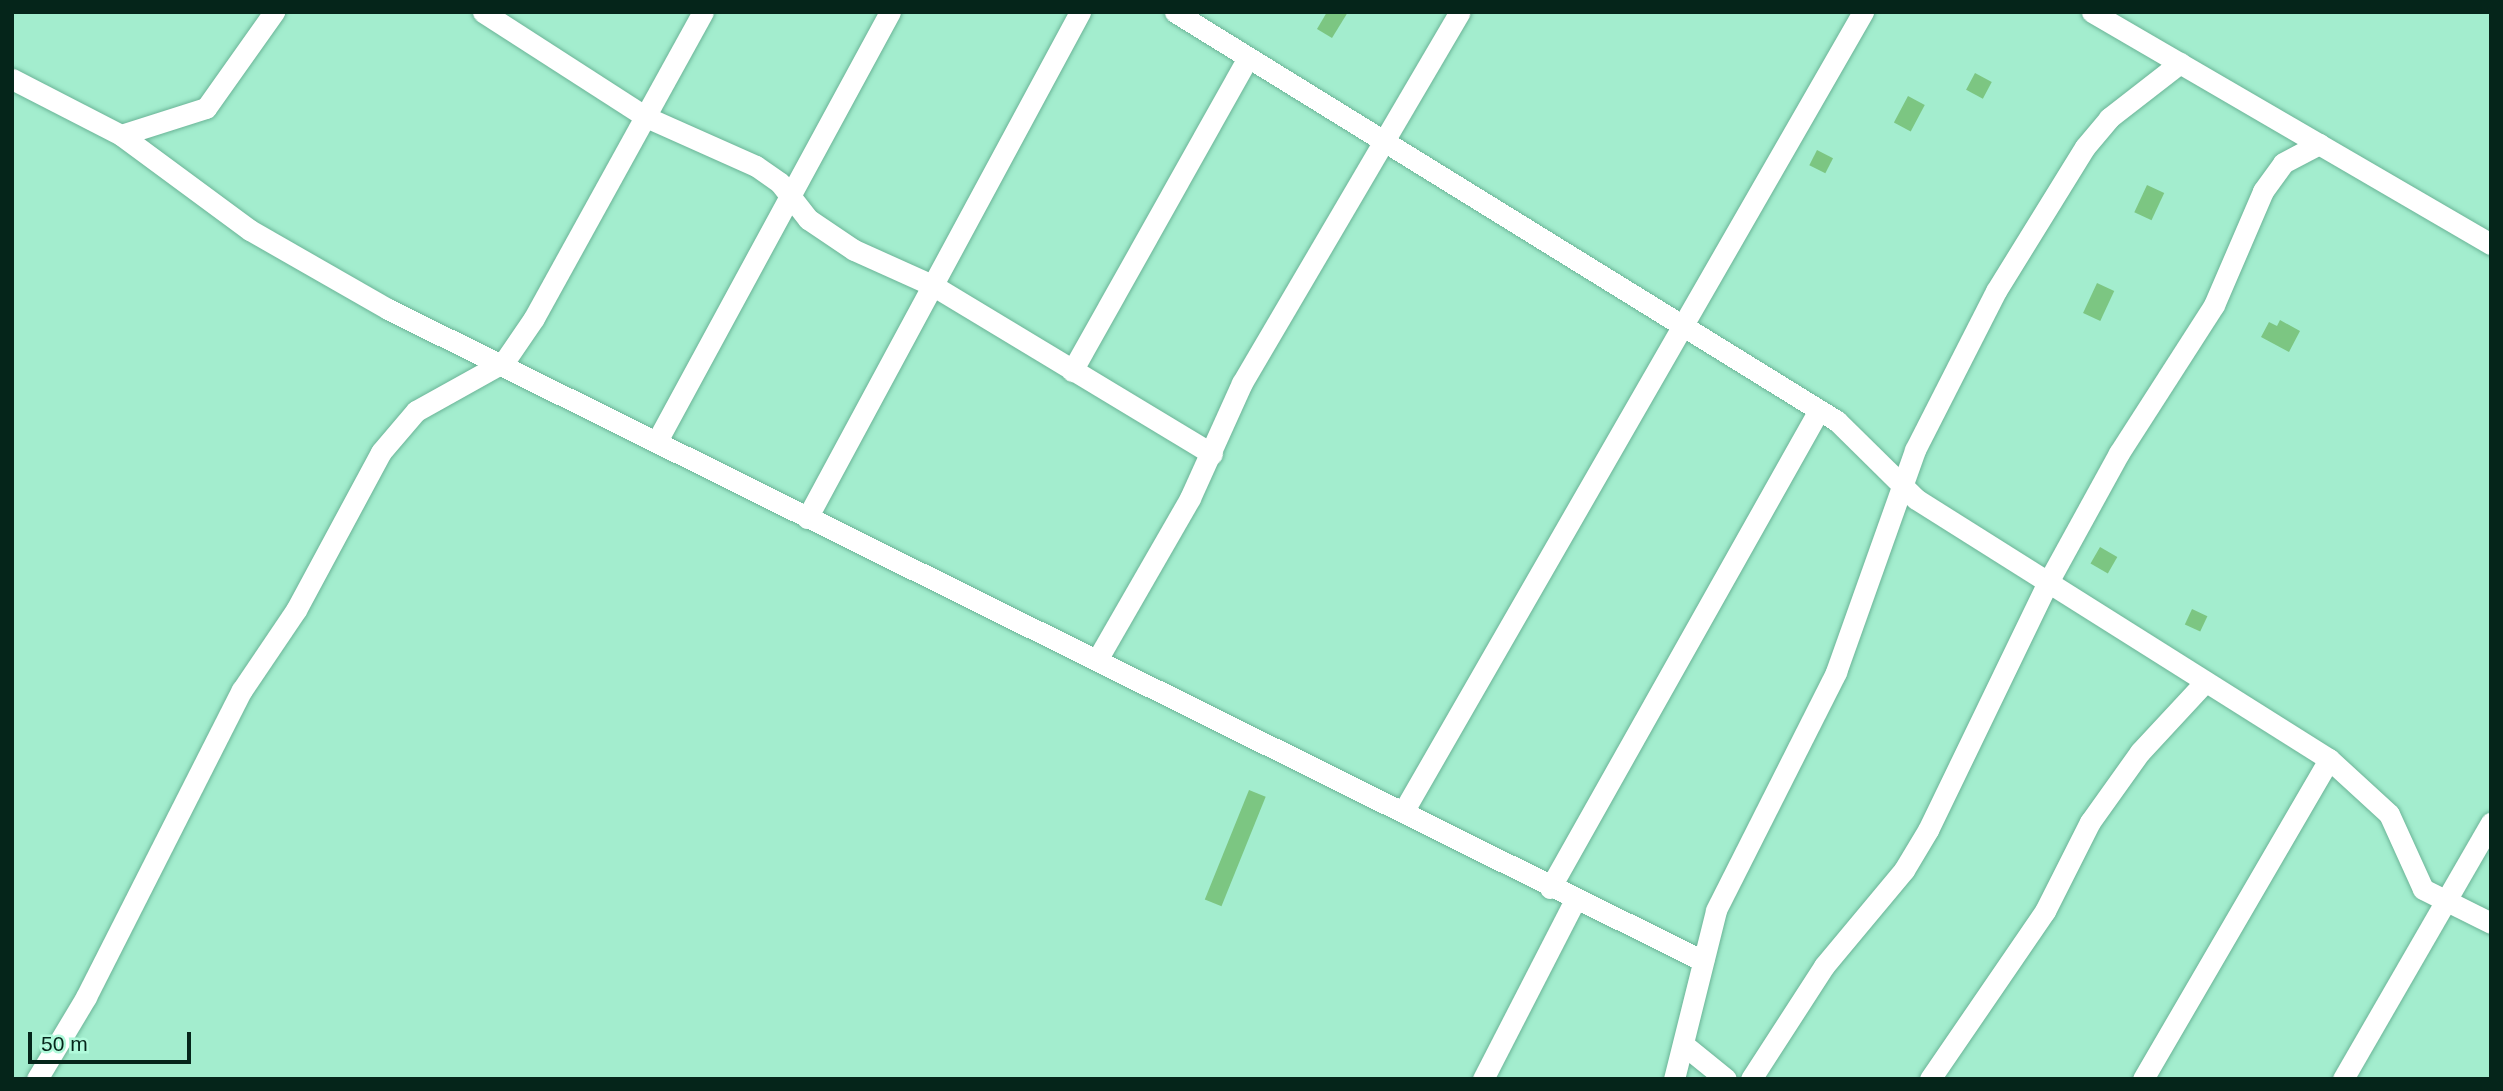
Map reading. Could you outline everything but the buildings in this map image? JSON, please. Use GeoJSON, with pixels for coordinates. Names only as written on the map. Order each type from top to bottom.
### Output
{"type":"FeatureCollection","features":[{"type":"Feature","properties":{"kind":"street"},"geometry":{"type":"LineString","coordinates":[[121,135],[206,108],[274,12]]}},
{"type":"Feature","properties":{"kind":"street"},"geometry":{"type":"LineString","coordinates":[[484,12],[646,117],[756,166],[790,197],[808,219],[854,250],[932,285],[1212,454]]}},
{"type":"Feature","properties":{"kind":"street"},"geometry":{"type":"LineString","coordinates":[[37,1079],[86,996],[242,690],[296,610],[381,452],[416,411],[504,362],[534,318],[703,12]]}},
{"type":"Feature","properties":{"kind":"street"},"geometry":{"type":"LineString","coordinates":[[657,441],[890,12]]}},
{"type":"Feature","properties":{"kind":"street"},"geometry":{"type":"LineString","coordinates":[[807,518],[1080,12]]}},
{"type":"Feature","properties":{"kind":"street"},"geometry":{"type":"LineString","coordinates":[[1175,12],[1684,330],[1819,410],[1863,443],[1900,486],[2047,584],[2329,758],[2389,814],[2423,889],[2491,922]]}},
{"type":"Feature","properties":{"kind":"street"},"geometry":{"type":"LineString","coordinates":[[1097,660],[1212,454],[1242,383],[1460,12]]}},
{"type":"Feature","properties":{"kind":"street"},"geometry":{"type":"LineString","coordinates":[[1403,812],[1684,330],[1863,12]]}},
{"type":"Feature","properties":{"kind":"street"},"geometry":{"type":"LineString","coordinates":[[2092,12],[2491,244]]}},
{"type":"Feature","properties":{"kind":"street"},"geometry":{"type":"LineString","coordinates":[[1072,371],[1248,58]]}},
{"type":"Feature","properties":{"kind":"street"},"geometry":{"type":"LineString","coordinates":[[1674,1079],[1703,961],[1728,884],[1779,795],[1836,671],[1900,486],[1996,291],[2085,147],[2109,118],[2180,63]]}},
{"type":"Feature","properties":{"kind":"street"},"geometry":{"type":"LineString","coordinates":[[12,79],[121,135],[262,238],[388,309],[504,362],[807,518],[1403,812],[1575,901],[1703,961]]}},
{"type":"Feature","properties":{"kind":"street"},"geometry":{"type":"LineString","coordinates":[[1751,1079],[1824,966],[1904,870],[1928,830],[2047,584],[2119,453],[2189,350],[2263,191],[2283,163],[2319,144]]}},
{"type":"Feature","properties":{"kind":"street"},"geometry":{"type":"LineString","coordinates":[[1550,888],[1819,410]]}},
{"type":"Feature","properties":{"kind":"street"},"geometry":{"type":"LineString","coordinates":[[1930,1079],[2045,911],[2090,822],[2140,752],[2205,682]]}},
{"type":"Feature","properties":{"kind":"street"},"geometry":{"type":"LineString","coordinates":[[2143,1079],[2329,758]]}},
{"type":"Feature","properties":{"kind":"street"},"geometry":{"type":"LineString","coordinates":[[2343,1079],[2491,823]]}},
{"type":"Feature","properties":{"kind":"street"},"geometry":{"type":"LineString","coordinates":[[1483,1079],[1575,901]]}},
{"type":"Feature","properties":{"kind":"street"},"geometry":{"type":"LineString","coordinates":[[1684,1045],[1726,1079]]}}]}
